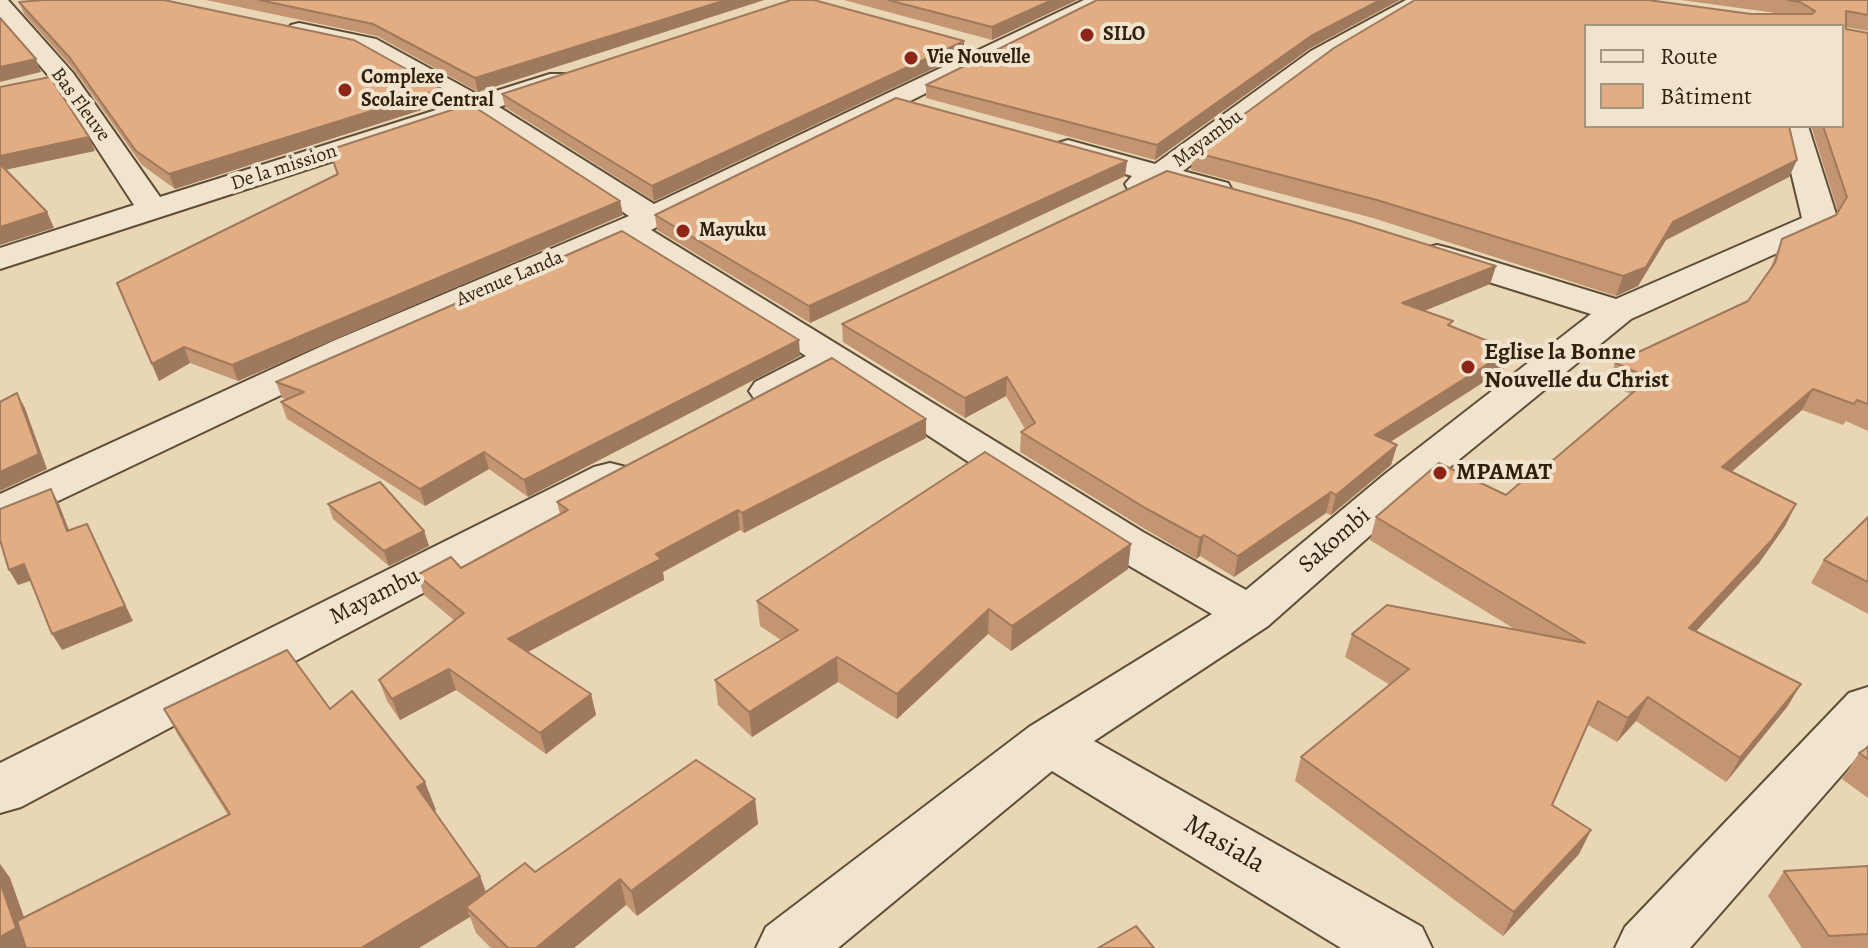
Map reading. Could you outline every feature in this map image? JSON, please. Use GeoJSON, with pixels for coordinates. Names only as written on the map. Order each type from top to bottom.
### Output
{"type":"FeatureCollection","features":[{"type":"Feature","properties":{"kind":"street","name":"Avenue Landa"},"geometry":{"type":"LineString","coordinates":[[0,511],[347,349],[639,223],[892,100],[981,48],[1102,0]]}},
{"type":"Feature","properties":{"kind":"street","name":"Mayambu"},"geometry":{"type":"LineString","coordinates":[[1117,195],[1159,175],[1320,56],[1423,0]]}},
{"type":"Feature","properties":{"kind":"street","name":"Bas Fleuve"},"geometry":{"type":"LineString","coordinates":[[7,6],[51,81],[153,210]]}},
{"type":"Feature","properties":{"kind":"street"},"geometry":{"type":"LineString","coordinates":[[278,25],[367,44],[479,106],[639,223],[827,342],[1126,543],[1250,614]]}},
{"type":"Feature","properties":{"kind":"street","name":"De la mission"},"geometry":{"type":"LineString","coordinates":[[0,259],[585,71]]}},
{"type":"Feature","properties":{"kind":"street"},"geometry":{"type":"LineString","coordinates":[[892,100],[945,113]]}},
{"type":"Feature","properties":{"kind":"street","name":"Sakombi"},"geometry":{"type":"LineString","coordinates":[[789,948],[1049,742],[1250,614],[1401,484],[1618,311],[1815,224],[1820,214],[1795,128]]}},
{"type":"Feature","properties":{"kind":"street"},"geometry":{"type":"LineString","coordinates":[[1037,140],[1252,200]]}},
{"type":"Feature","properties":{"kind":"street"},"geometry":{"type":"LineString","coordinates":[[1404,243],[1618,311]]}},
{"type":"Feature","properties":{"kind":"street"},"geometry":{"type":"LineString","coordinates":[[726,415],[827,342]]}},
{"type":"Feature","properties":{"kind":"street","name":"Mayambu"},"geometry":{"type":"LineString","coordinates":[[0,790],[644,458]]}},
{"type":"Feature","properties":{"kind":"street"},"geometry":{"type":"LineString","coordinates":[[1648,948],[1868,708]]}},
{"type":"Feature","properties":{"kind":"street","name":"Masiala"},"geometry":{"type":"LineString","coordinates":[[1049,742],[1399,948]]}},
{"type":"Feature","properties":{"kind":"building"},"geometry":{"type":"Polygon","coordinates":[[[164,0],[354,40],[442,89],[169,174],[136,151],[70,58],[19,2],[164,0]]]}},
{"type":"Feature","properties":{"kind":"building"},"geometry":{"type":"Polygon","coordinates":[[[259,0],[726,0],[475,78],[373,24],[259,0]]]}},
{"type":"Feature","properties":{"kind":"building"},"geometry":{"type":"Polygon","coordinates":[[[791,0],[814,0],[964,41],[652,186],[502,94],[791,0]]]}},
{"type":"Feature","properties":{"kind":"building"},"geometry":{"type":"Polygon","coordinates":[[[888,0],[1052,0],[992,27],[888,0]]]}},
{"type":"Feature","properties":{"kind":"building"},"geometry":{"type":"Polygon","coordinates":[[[1097,0],[1380,0],[1311,36],[1157,145],[926,85],[1097,0]]]}},
{"type":"Feature","properties":{"kind":"building"},"geometry":{"type":"Polygon","coordinates":[[[1415,0],[1648,0],[1751,14],[1812,14],[1815,11],[1800,2],[1788,0],[1868,0],[1868,15],[1846,11],[1846,29],[1868,33],[1868,404],[1857,400],[1854,404],[1813,389],[1722,467],[1796,504],[1771,541],[1689,628],[1801,684],[1740,758],[1648,697],[1628,718],[1598,701],[1552,805],[1591,830],[1514,912],[1301,757],[1409,669],[1352,634],[1387,605],[1585,643],[1376,517],[1439,463],[1506,495],[1535,470],[1539,472],[1650,378],[1615,363],[1748,301],[1775,263],[1782,239],[1836,215],[1847,197],[1824,128],[1844,128],[1844,24],[1584,24],[1584,128],[1789,128],[1797,160],[1673,222],[1646,267],[1623,276],[1377,200],[1193,152],[1334,48],[1415,0]]]}},
{"type":"Feature","properties":{"kind":"building"},"geometry":{"type":"Polygon","coordinates":[[[0,18],[36,59],[0,67],[0,18]]]}},
{"type":"Feature","properties":{"kind":"building"},"geometry":{"type":"Polygon","coordinates":[[[50,77],[89,137],[0,156],[0,87],[50,77]]]}},
{"type":"Feature","properties":{"kind":"building"},"geometry":{"type":"Polygon","coordinates":[[[896,98],[1127,161],[809,306],[655,215],[896,98]]]}},
{"type":"Feature","properties":{"kind":"building"},"geometry":{"type":"Polygon","coordinates":[[[470,104],[620,201],[232,365],[184,347],[152,364],[117,283],[338,174],[329,150],[470,104]]]}},
{"type":"Feature","properties":{"kind":"building"},"geometry":{"type":"Polygon","coordinates":[[[0,164],[47,212],[0,227],[0,164]]]}},
{"type":"Feature","properties":{"kind":"building"},"geometry":{"type":"Polygon","coordinates":[[[1167,171],[1351,221],[1496,266],[1402,303],[1453,321],[1448,325],[1510,350],[1375,435],[1397,445],[1336,495],[1331,492],[1238,556],[1204,535],[1200,538],[1147,509],[1021,432],[1035,423],[1007,377],[965,398],[842,324],[1167,171]]]}},
{"type":"Feature","properties":{"kind":"building"},"geometry":{"type":"Polygon","coordinates":[[[622,231],[799,340],[524,480],[484,452],[420,489],[281,402],[304,392],[276,382],[622,231]]]}},
{"type":"Feature","properties":{"kind":"building"},"geometry":{"type":"Polygon","coordinates":[[[832,358],[926,419],[742,513],[738,510],[656,554],[661,559],[508,639],[591,694],[540,733],[449,669],[392,699],[379,680],[464,613],[417,575],[451,557],[461,568],[568,510],[557,502],[832,358]]]}},
{"type":"Feature","properties":{"kind":"building"},"geometry":{"type":"Polygon","coordinates":[[[17,393],[39,454],[0,472],[0,402],[17,393]]]}},
{"type":"Feature","properties":{"kind":"building"},"geometry":{"type":"Polygon","coordinates":[[[985,452],[1131,544],[1012,626],[989,609],[897,694],[837,657],[749,712],[715,680],[798,630],[757,601],[985,452]]]}},
{"type":"Feature","properties":{"kind":"building"},"geometry":{"type":"Polygon","coordinates":[[[380,482],[424,531],[384,551],[328,504],[380,482]]]}},
{"type":"Feature","properties":{"kind":"building"},"geometry":{"type":"Polygon","coordinates":[[[51,489],[67,531],[87,524],[125,606],[52,634],[24,564],[9,570],[0,540],[0,509],[51,489]]]}},
{"type":"Feature","properties":{"kind":"building"},"geometry":{"type":"Polygon","coordinates":[[[1868,517],[1868,582],[1824,560],[1868,517]]]}},
{"type":"Feature","properties":{"kind":"building"},"geometry":{"type":"Polygon","coordinates":[[[287,650],[330,709],[352,691],[425,782],[417,787],[480,876],[361,948],[26,948],[17,921],[230,814],[164,709],[287,650]]]}},
{"type":"Feature","properties":{"kind":"building"},"geometry":{"type":"Polygon","coordinates":[[[1868,747],[1868,759],[1859,753],[1868,747]]]}},
{"type":"Feature","properties":{"kind":"building"},"geometry":{"type":"Polygon","coordinates":[[[696,760],[755,799],[631,891],[620,879],[536,948],[508,948],[466,907],[525,863],[535,872],[696,760]]]}},
{"type":"Feature","properties":{"kind":"building"},"geometry":{"type":"Polygon","coordinates":[[[1868,866],[1868,934],[1829,936],[1784,871],[1868,866]]]}},
{"type":"Feature","properties":{"kind":"building"},"geometry":{"type":"Polygon","coordinates":[[[0,882],[16,928],[0,937],[0,882]]]}},
{"type":"Feature","properties":{"kind":"building"},"geometry":{"type":"Polygon","coordinates":[[[1136,926],[1154,948],[1098,948],[1136,926]]]}},
{"type":"Feature","properties":{"kind":"place","name":"SILO"},"geometry":{"type":"Point","coordinates":[1087,35]}},
{"type":"Feature","properties":{"kind":"place","name":"Vie Nouvelle"},"geometry":{"type":"Point","coordinates":[911,58]}},
{"type":"Feature","properties":{"kind":"place","name":"Complexe Scolaire Central"},"geometry":{"type":"Point","coordinates":[345,90]}},
{"type":"Feature","properties":{"kind":"place","name":"Mayuku"},"geometry":{"type":"Point","coordinates":[683,231]}},
{"type":"Feature","properties":{"kind":"place","name":"Eglise la Bonne Nouvelle du Christ"},"geometry":{"type":"Point","coordinates":[1468,367]}},
{"type":"Feature","properties":{"kind":"place","name":"MPAMAT"},"geometry":{"type":"Point","coordinates":[1440,473]}}]}
